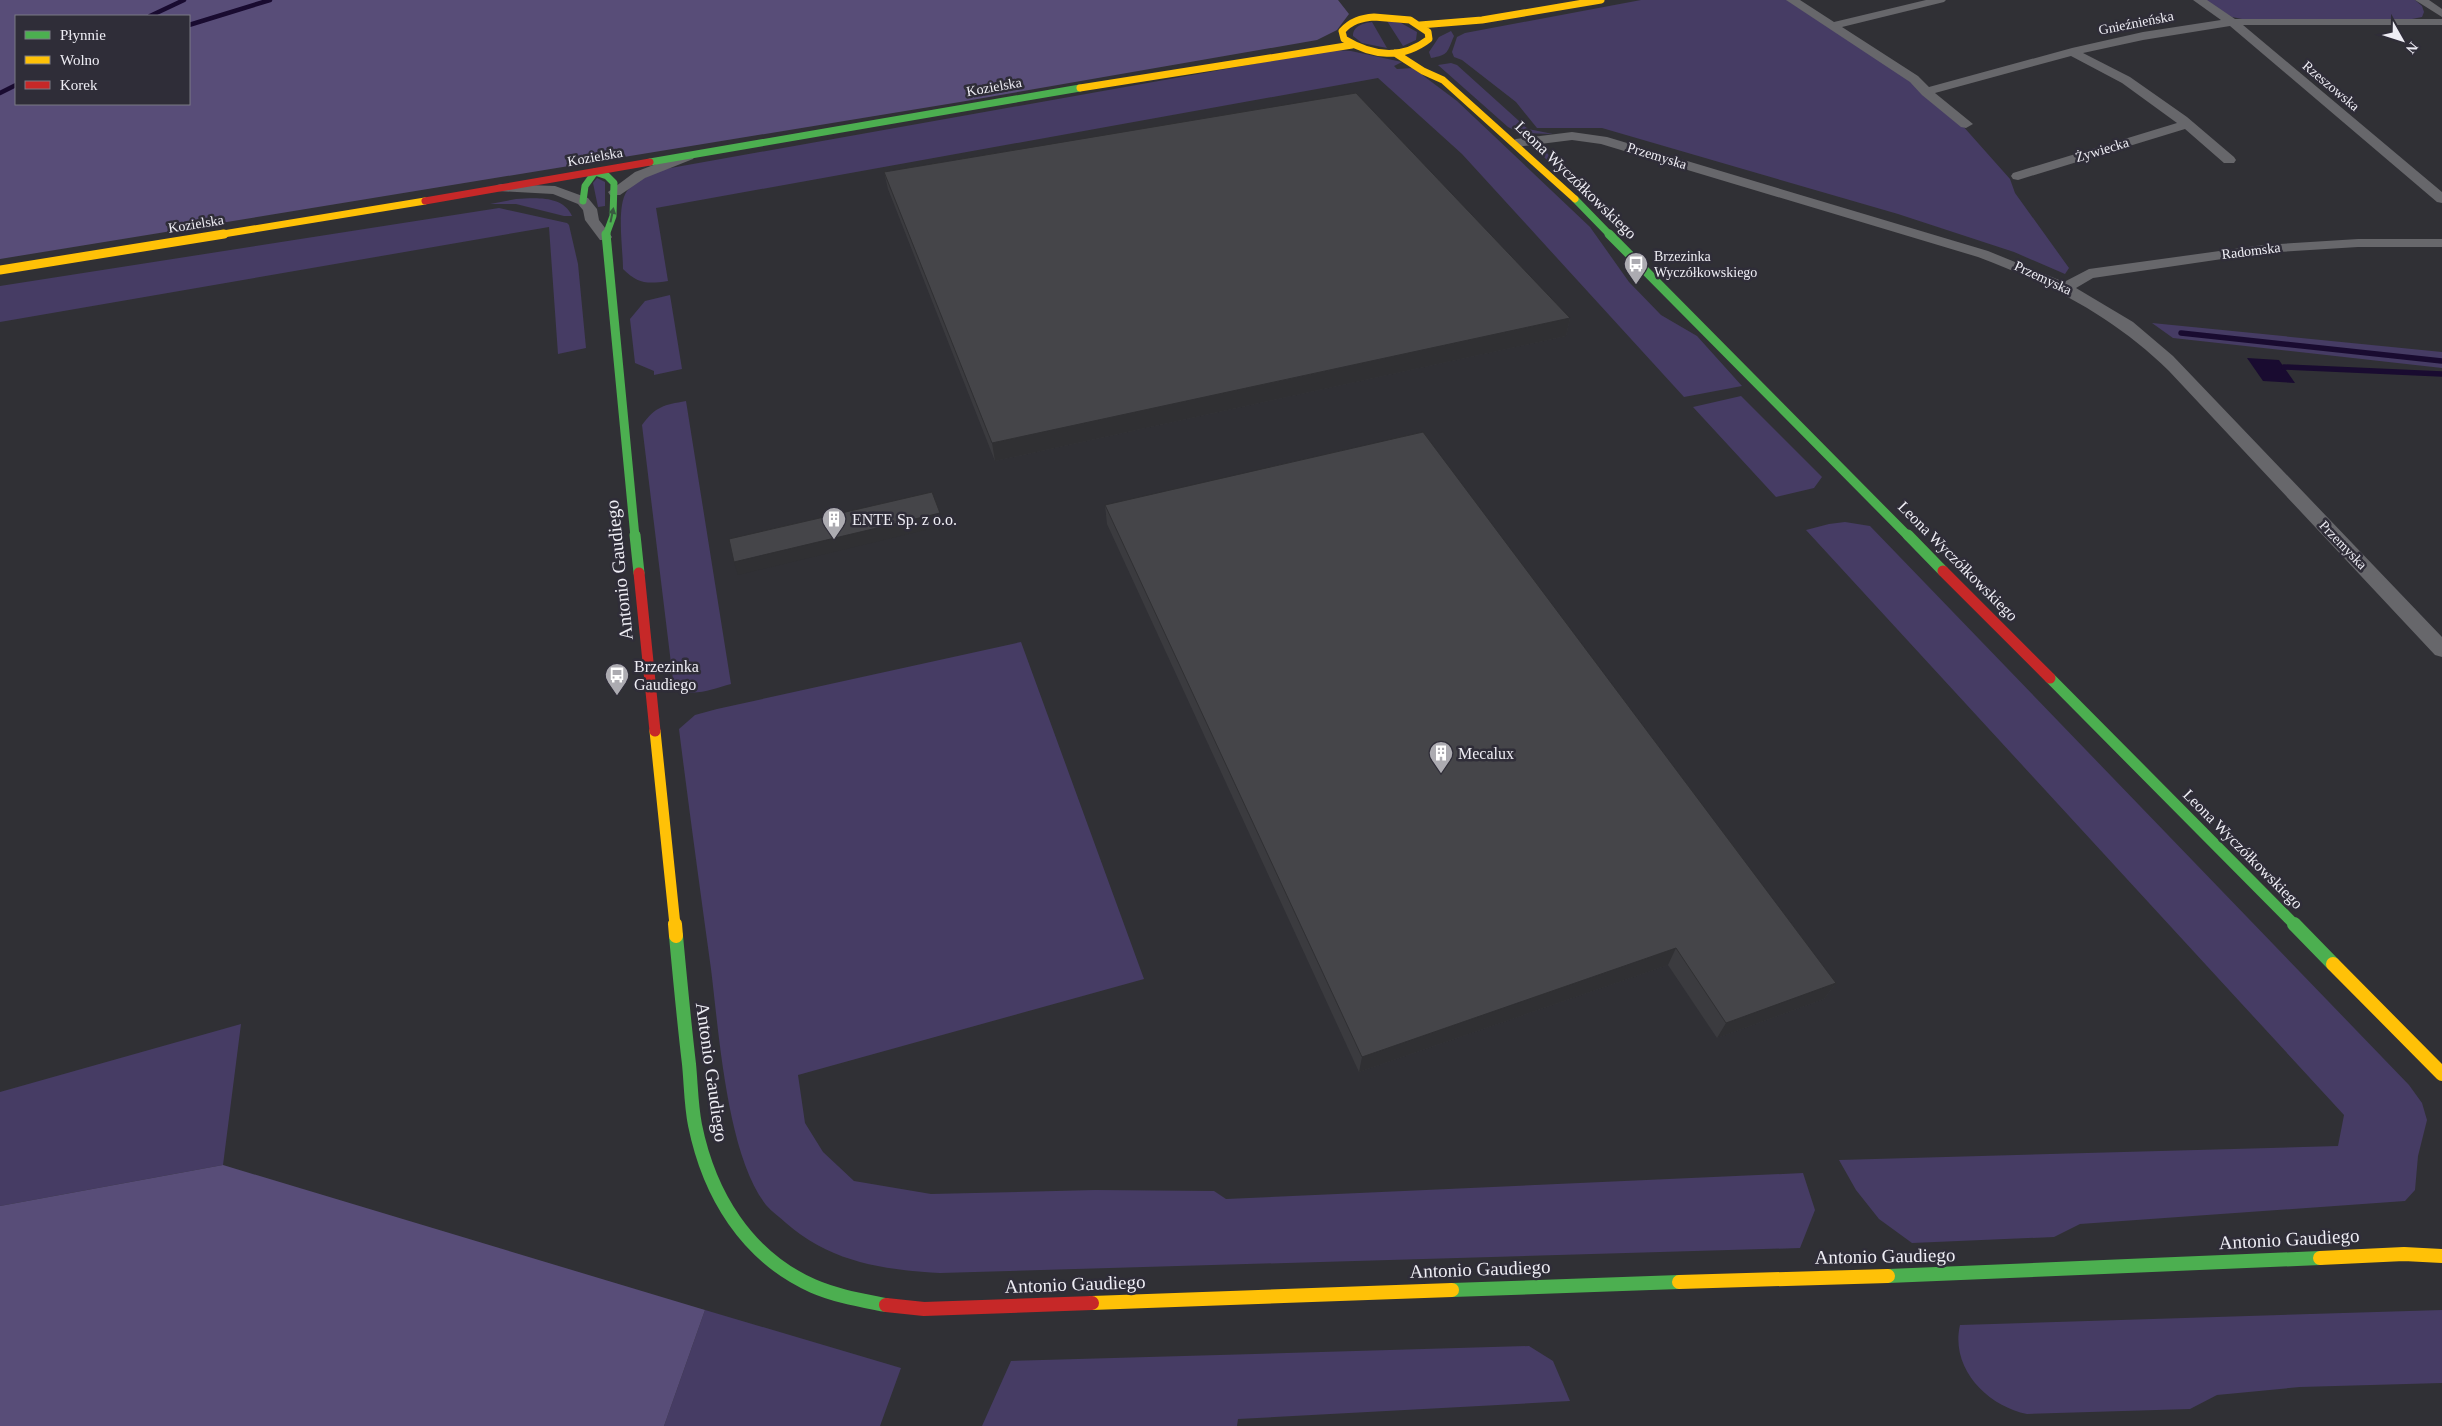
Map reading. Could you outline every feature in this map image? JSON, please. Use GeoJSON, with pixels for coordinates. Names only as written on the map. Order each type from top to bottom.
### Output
{"type":"FeatureCollection","features":[{"type":"Feature","properties":{"kind":"street"},"geometry":{"type":"LineString","coordinates":[[1420,25],[1482,20],[1601,0]]}},
{"type":"Feature","properties":{"kind":"street"},"geometry":{"type":"LineString","coordinates":[[1792,0],[1914,79],[1926,92],[1966,124]]}},
{"type":"Feature","properties":{"kind":"street"},"geometry":{"type":"LineString","coordinates":[[1832,26],[1940,0]]}},
{"type":"Feature","properties":{"kind":"street","name":"Rzeszowska"},"geometry":{"type":"LineString","coordinates":[[2199,0],[2232,22],[2442,199]]}},
{"type":"Feature","properties":{"kind":"street"},"geometry":{"type":"LineString","coordinates":[[2426,3],[2442,14]]}},
{"type":"Feature","properties":{"kind":"street"},"geometry":{"type":"LineString","coordinates":[[2417,22],[2429,18],[2432,12],[2426,3]]}},
{"type":"Feature","properties":{"kind":"street"},"geometry":{"type":"LineString","coordinates":[[1364,6],[1380,16]]}},
{"type":"Feature","properties":{"kind":"street"},"geometry":{"type":"LineString","coordinates":[[1351,9],[1359,19]]}},
{"type":"Feature","properties":{"kind":"street"},"geometry":{"type":"LineString","coordinates":[[1380,16],[1402,18],[1420,25],[1429,34],[1427,42],[1416,49],[1395,53],[1368,51],[1352,45],[1342,37],[1344,28],[1359,19],[1380,16]]}},
{"type":"Feature","properties":{"kind":"street"},"geometry":{"type":"LineString","coordinates":[[1429,34],[1482,20]]}},
{"type":"Feature","properties":{"kind":"street","name":"Gnieźnieńska"},"geometry":{"type":"LineString","coordinates":[[1926,92],[2072,52],[2152,35],[2232,22],[2442,22]]}},
{"type":"Feature","properties":{"kind":"street","name":"Kozielska"},"geometry":{"type":"LineString","coordinates":[[1195,68],[1227,59],[1342,37]]}},
{"type":"Feature","properties":{"kind":"street","name":"Kozielska"},"geometry":{"type":"LineString","coordinates":[[0,270],[502,188],[1195,68],[1234,65],[1352,45]]}},
{"type":"Feature","properties":{"kind":"street","name":"Leona Wyczółkowskiego"},"geometry":{"type":"LineString","coordinates":[[1416,49],[1436,68],[1443,80]]}},
{"type":"Feature","properties":{"kind":"street"},"geometry":{"type":"LineString","coordinates":[[2072,52],[2126,80],[2187,124],[2229,160]]}},
{"type":"Feature","properties":{"kind":"street","name":"Leona Wyczółkowskiego"},"geometry":{"type":"LineString","coordinates":[[1395,53],[1423,71],[1443,80],[1516,142],[1557,181],[2442,1074]]}},
{"type":"Feature","properties":{"kind":"street","name":"Żywiecka"},"geometry":{"type":"LineString","coordinates":[[2018,176],[2187,124]]}},
{"type":"Feature","properties":{"kind":"street","name":"Przemyska"},"geometry":{"type":"LineString","coordinates":[[1516,142],[1572,136],[1602,140],[1959,246],[2008,262],[2065,288],[2128,326],[2190,382],[2442,650]]}},
{"type":"Feature","properties":{"kind":"street"},"geometry":{"type":"LineString","coordinates":[[502,188],[555,190],[583,200],[587,181],[595,172],[614,183],[615,192],[640,175],[688,156]]}},
{"type":"Feature","properties":{"kind":"street","name":"Antonio Gaudiego"},"geometry":{"type":"LineString","coordinates":[[615,192],[613,216],[605,237],[695,1123],[706,1168],[725,1212],[748,1241],[772,1265],[809,1286],[874,1303],[908,1308],[1859,1276],[1921,1276],[2404,1254],[2442,1256]]}},
{"type":"Feature","properties":{"kind":"street","name":"Antonio Gaudiego"},"geometry":{"type":"LineString","coordinates":[[583,200],[590,209],[592,220],[605,237]]}},
{"type":"Feature","properties":{"kind":"street","name":"Radomska"},"geometry":{"type":"LineString","coordinates":[[2065,288],[2089,274],[2264,249],[2442,242]]}},
{"type":"Feature","properties":{"kind":"shaded area"},"geometry":{"type":"Polygon","coordinates":[[[0,0],[1338,0],[1349,14],[1337,30],[1317,40],[960,102],[0,259],[0,0]]]}},
{"type":"Feature","properties":{"kind":"shaded area"},"geometry":{"type":"Polygon","coordinates":[[[1641,0],[1787,0],[1906,78],[1962,125],[2010,179],[2015,193],[2069,268],[2065,274],[2014,252],[1898,214],[1602,128],[1537,128],[1516,102],[1462,60],[1454,57],[1452,52],[1457,37],[1465,33],[1641,0]]]}},
{"type":"Feature","properties":{"kind":"shaded area"},"geometry":{"type":"Polygon","coordinates":[[[2204,0],[2415,0],[2422,6],[2424,12],[2422,17],[2412,19],[2247,20],[2232,17],[2204,0]]]}},
{"type":"Feature","properties":{"kind":"shaded area"},"geometry":{"type":"Polygon","coordinates":[[[1387,21],[1401,23],[1417,32],[1416,40],[1403,46],[1387,21]]]}},
{"type":"Feature","properties":{"kind":"shaded area"},"geometry":{"type":"Polygon","coordinates":[[[1372,22],[1387,48],[1362,43],[1353,36],[1357,27],[1372,22]]]}},
{"type":"Feature","properties":{"kind":"shaded area"},"geometry":{"type":"Polygon","coordinates":[[[1451,31],[1454,36],[1447,52],[1441,56],[1431,58],[1429,52],[1439,37],[1451,31]]]}},
{"type":"Feature","properties":{"kind":"shaded area"},"geometry":{"type":"Polygon","coordinates":[[[1333,50],[1351,51],[1402,62],[1394,66],[1397,69],[1413,68],[1457,101],[1590,227],[1629,282],[1661,315],[1697,336],[1742,386],[1684,397],[1462,154],[1378,78],[656,208],[668,281],[643,282],[633,278],[623,269],[621,217],[624,198],[634,183],[665,169],[1333,50]]]}},
{"type":"Feature","properties":{"kind":"shaded area"},"geometry":{"type":"Polygon","coordinates":[[[1451,63],[1457,65],[1528,129],[1553,134],[1520,133],[1508,127],[1438,65],[1451,63]]]}},
{"type":"Feature","properties":{"kind":"shaded area"},"geometry":{"type":"Polygon","coordinates":[[[1542,148],[1605,212],[1601,214],[1540,153],[1542,148]]]}},
{"type":"Feature","properties":{"kind":"shaded area"},"geometry":{"type":"Polygon","coordinates":[[[597,178],[605,182],[605,206],[598,207],[593,183],[597,178]]]}},
{"type":"Feature","properties":{"kind":"shaded area"},"geometry":{"type":"Polygon","coordinates":[[[540,198],[555,201],[568,209],[572,216],[564,216],[516,204],[490,204],[516,199],[540,198]]]}},
{"type":"Feature","properties":{"kind":"shaded area"},"geometry":{"type":"Polygon","coordinates":[[[499,208],[569,225],[578,264],[586,348],[558,354],[549,227],[0,322],[0,286],[499,208]]]}},
{"type":"Feature","properties":{"kind":"shaded area"},"geometry":{"type":"Polygon","coordinates":[[[670,295],[682,369],[654,375],[654,371],[635,363],[630,319],[645,301],[670,295]]]}},
{"type":"Feature","properties":{"kind":"shaded area"},"geometry":{"type":"Polygon","coordinates":[[[2152,323],[2442,352],[2442,368],[2173,338],[2152,323]]]}},
{"type":"Feature","properties":{"kind":"shaded area"},"geometry":{"type":"Polygon","coordinates":[[[2247,358],[2279,360],[2295,383],[2263,381],[2247,358]]]}},
{"type":"Feature","properties":{"kind":"shaded area"},"geometry":{"type":"Polygon","coordinates":[[[1741,396],[1822,477],[1814,488],[1776,497],[1693,407],[1741,396]]]}},
{"type":"Feature","properties":{"kind":"shaded area"},"geometry":{"type":"Polygon","coordinates":[[[686,401],[731,684],[695,692],[681,691],[674,688],[642,425],[661,407],[686,401]]]}},
{"type":"Feature","properties":{"kind":"shaded area"},"geometry":{"type":"Polygon","coordinates":[[[1845,522],[1870,526],[2409,1085],[2422,1103],[2427,1120],[2418,1156],[2415,1190],[2405,1201],[2080,1224],[2054,1237],[1912,1243],[1879,1219],[1856,1190],[1839,1160],[2338,1146],[2344,1115],[1806,530],[1845,522]]]}},
{"type":"Feature","properties":{"kind":"shaded area"},"geometry":{"type":"Polygon","coordinates":[[[1021,642],[1144,979],[798,1075],[805,1123],[823,1152],[854,1181],[931,1194],[1095,1190],[1214,1191],[1226,1199],[1803,1173],[1815,1210],[1800,1248],[940,1273],[919,1272],[859,1262],[821,1247],[786,1223],[766,1205],[753,1183],[742,1156],[734,1125],[722,1059],[679,729],[695,715],[717,709],[1021,642]]]}},
{"type":"Feature","properties":{"kind":"shaded area"},"geometry":{"type":"Polygon","coordinates":[[[241,1024],[223,1165],[0,1206],[0,1092],[241,1024]]]}},
{"type":"Feature","properties":{"kind":"shaded area"},"geometry":{"type":"Polygon","coordinates":[[[223,1165],[705,1310],[664,1426],[0,1426],[0,1206],[223,1165]]]}},
{"type":"Feature","properties":{"kind":"shaded area"},"geometry":{"type":"Polygon","coordinates":[[[705,1310],[901,1368],[880,1426],[664,1426],[705,1310]]]}},
{"type":"Feature","properties":{"kind":"shaded area"},"geometry":{"type":"Polygon","coordinates":[[[2442,1310],[2442,1383],[2300,1387],[2217,1395],[2190,1409],[2027,1414],[2012,1410],[1998,1403],[1975,1383],[1966,1370],[1958,1341],[1960,1325],[2442,1310]]]}},
{"type":"Feature","properties":{"kind":"shaded area"},"geometry":{"type":"Polygon","coordinates":[[[1529,1346],[1553,1361],[1570,1401],[1238,1419],[1237,1426],[982,1426],[1011,1361],[1529,1346]]]}},
{"type":"Feature","properties":{"kind":"building"},"geometry":{"type":"Polygon","coordinates":[[[1356,93],[1570,318],[992,443],[884,172],[1356,93]]]}},
{"type":"Feature","properties":{"kind":"building","name":"Mecalux"},"geometry":{"type":"Polygon","coordinates":[[[1423,432],[1836,983],[1726,1023],[1676,948],[1362,1057],[1105,505],[1423,432]]]}},
{"type":"Feature","properties":{"kind":"building"},"geometry":{"type":"Polygon","coordinates":[[[932,492],[940,513],[734,562],[729,539],[932,492]]]}},
{"type":"Feature","properties":{"kind":"waterway"},"geometry":{"type":"LineString","coordinates":[[152,15],[184,0]]}},
{"type":"Feature","properties":{"kind":"waterway"},"geometry":{"type":"LineString","coordinates":[[190,25],[270,0]]}},
{"type":"Feature","properties":{"kind":"waterway"},"geometry":{"type":"LineString","coordinates":[[0,93],[15,86]]}},
{"type":"Feature","properties":{"kind":"waterway"},"geometry":{"type":"LineString","coordinates":[[2181,333],[2442,361]]}},
{"type":"Feature","properties":{"kind":"waterway"},"geometry":{"type":"LineString","coordinates":[[2284,367],[2442,374]]}},
{"type":"Feature","properties":{"kind":"traffic: fast"},"geometry":{"type":"LineString","coordinates":[[650,162],[1080,88]]}},
{"type":"Feature","properties":{"kind":"traffic: fast"},"geometry":{"type":"LineString","coordinates":[[595,172],[607,176],[614,183],[613,216],[605,237],[639,573]]}},
{"type":"Feature","properties":{"kind":"traffic: fast"},"geometry":{"type":"LineString","coordinates":[[583,201],[585,186],[595,172]]}},
{"type":"Feature","properties":{"kind":"traffic: fast"},"geometry":{"type":"LineString","coordinates":[[1575,199],[1943,571]]}},
{"type":"Feature","properties":{"kind":"traffic: fast"},"geometry":{"type":"LineString","coordinates":[[2050,678],[2333,964]]}},
{"type":"Feature","properties":{"kind":"traffic: fast"},"geometry":{"type":"LineString","coordinates":[[676,936],[695,1125],[705,1163],[718,1196],[736,1225],[758,1250],[783,1270],[813,1286],[847,1298],[886,1305]]}},
{"type":"Feature","properties":{"kind":"traffic: fast"},"geometry":{"type":"LineString","coordinates":[[1888,1276],[2320,1258]]}},
{"type":"Feature","properties":{"kind":"traffic: fast"},"geometry":{"type":"LineString","coordinates":[[1452,1290],[1679,1282]]}},
{"type":"Feature","properties":{"kind":"traffic: slow"},"geometry":{"type":"LineString","coordinates":[[1420,25],[1482,20],[1601,0]]}},
{"type":"Feature","properties":{"kind":"traffic: slow"},"geometry":{"type":"LineString","coordinates":[[1374,17],[1396,17],[1410,20],[1423,27],[1428,32],[1429,39],[1410,51],[1387,54],[1364,49],[1344,39],[1342,31],[1349,24],[1360,19],[1374,17]]}},
{"type":"Feature","properties":{"kind":"traffic: slow"},"geometry":{"type":"LineString","coordinates":[[1080,88],[1352,45]]}},
{"type":"Feature","properties":{"kind":"traffic: slow"},"geometry":{"type":"LineString","coordinates":[[1395,53],[1423,71],[1443,80],[1575,199]]}},
{"type":"Feature","properties":{"kind":"traffic: slow"},"geometry":{"type":"LineString","coordinates":[[0,270],[425,201]]}},
{"type":"Feature","properties":{"kind":"traffic: slow"},"geometry":{"type":"LineString","coordinates":[[655,731],[676,936]]}},
{"type":"Feature","properties":{"kind":"traffic: slow"},"geometry":{"type":"LineString","coordinates":[[2333,964],[2442,1074]]}},
{"type":"Feature","properties":{"kind":"traffic: slow"},"geometry":{"type":"LineString","coordinates":[[2320,1258],[2404,1254],[2442,1256]]}},
{"type":"Feature","properties":{"kind":"traffic: slow"},"geometry":{"type":"LineString","coordinates":[[1679,1282],[1888,1276]]}},
{"type":"Feature","properties":{"kind":"traffic: slow"},"geometry":{"type":"LineString","coordinates":[[1092,1303],[1452,1290]]}},
{"type":"Feature","properties":{"kind":"traffic: jam"},"geometry":{"type":"LineString","coordinates":[[425,201],[650,162]]}},
{"type":"Feature","properties":{"kind":"traffic: jam"},"geometry":{"type":"LineString","coordinates":[[1943,571],[2050,678]]}},
{"type":"Feature","properties":{"kind":"traffic: jam"},"geometry":{"type":"LineString","coordinates":[[639,573],[655,731]]}},
{"type":"Feature","properties":{"kind":"traffic: jam"},"geometry":{"type":"LineString","coordinates":[[886,1305],[924,1309],[1092,1303]]}},
{"type":"Feature","properties":{"kind":"place","name":"Brzezinka Wyczółkowskiego"},"geometry":{"type":"Point","coordinates":[1636,285]}},
{"type":"Feature","properties":{"kind":"place","name":"ENTE Sp. z o.o."},"geometry":{"type":"Point","coordinates":[834,540]}},
{"type":"Feature","properties":{"kind":"place","name":"Brzezinka Gaudiego"},"geometry":{"type":"Point","coordinates":[617,696]}},
{"type":"Feature","properties":{"kind":"place","name":"Mecalux"},"geometry":{"type":"Point","coordinates":[1441,774]}}]}
